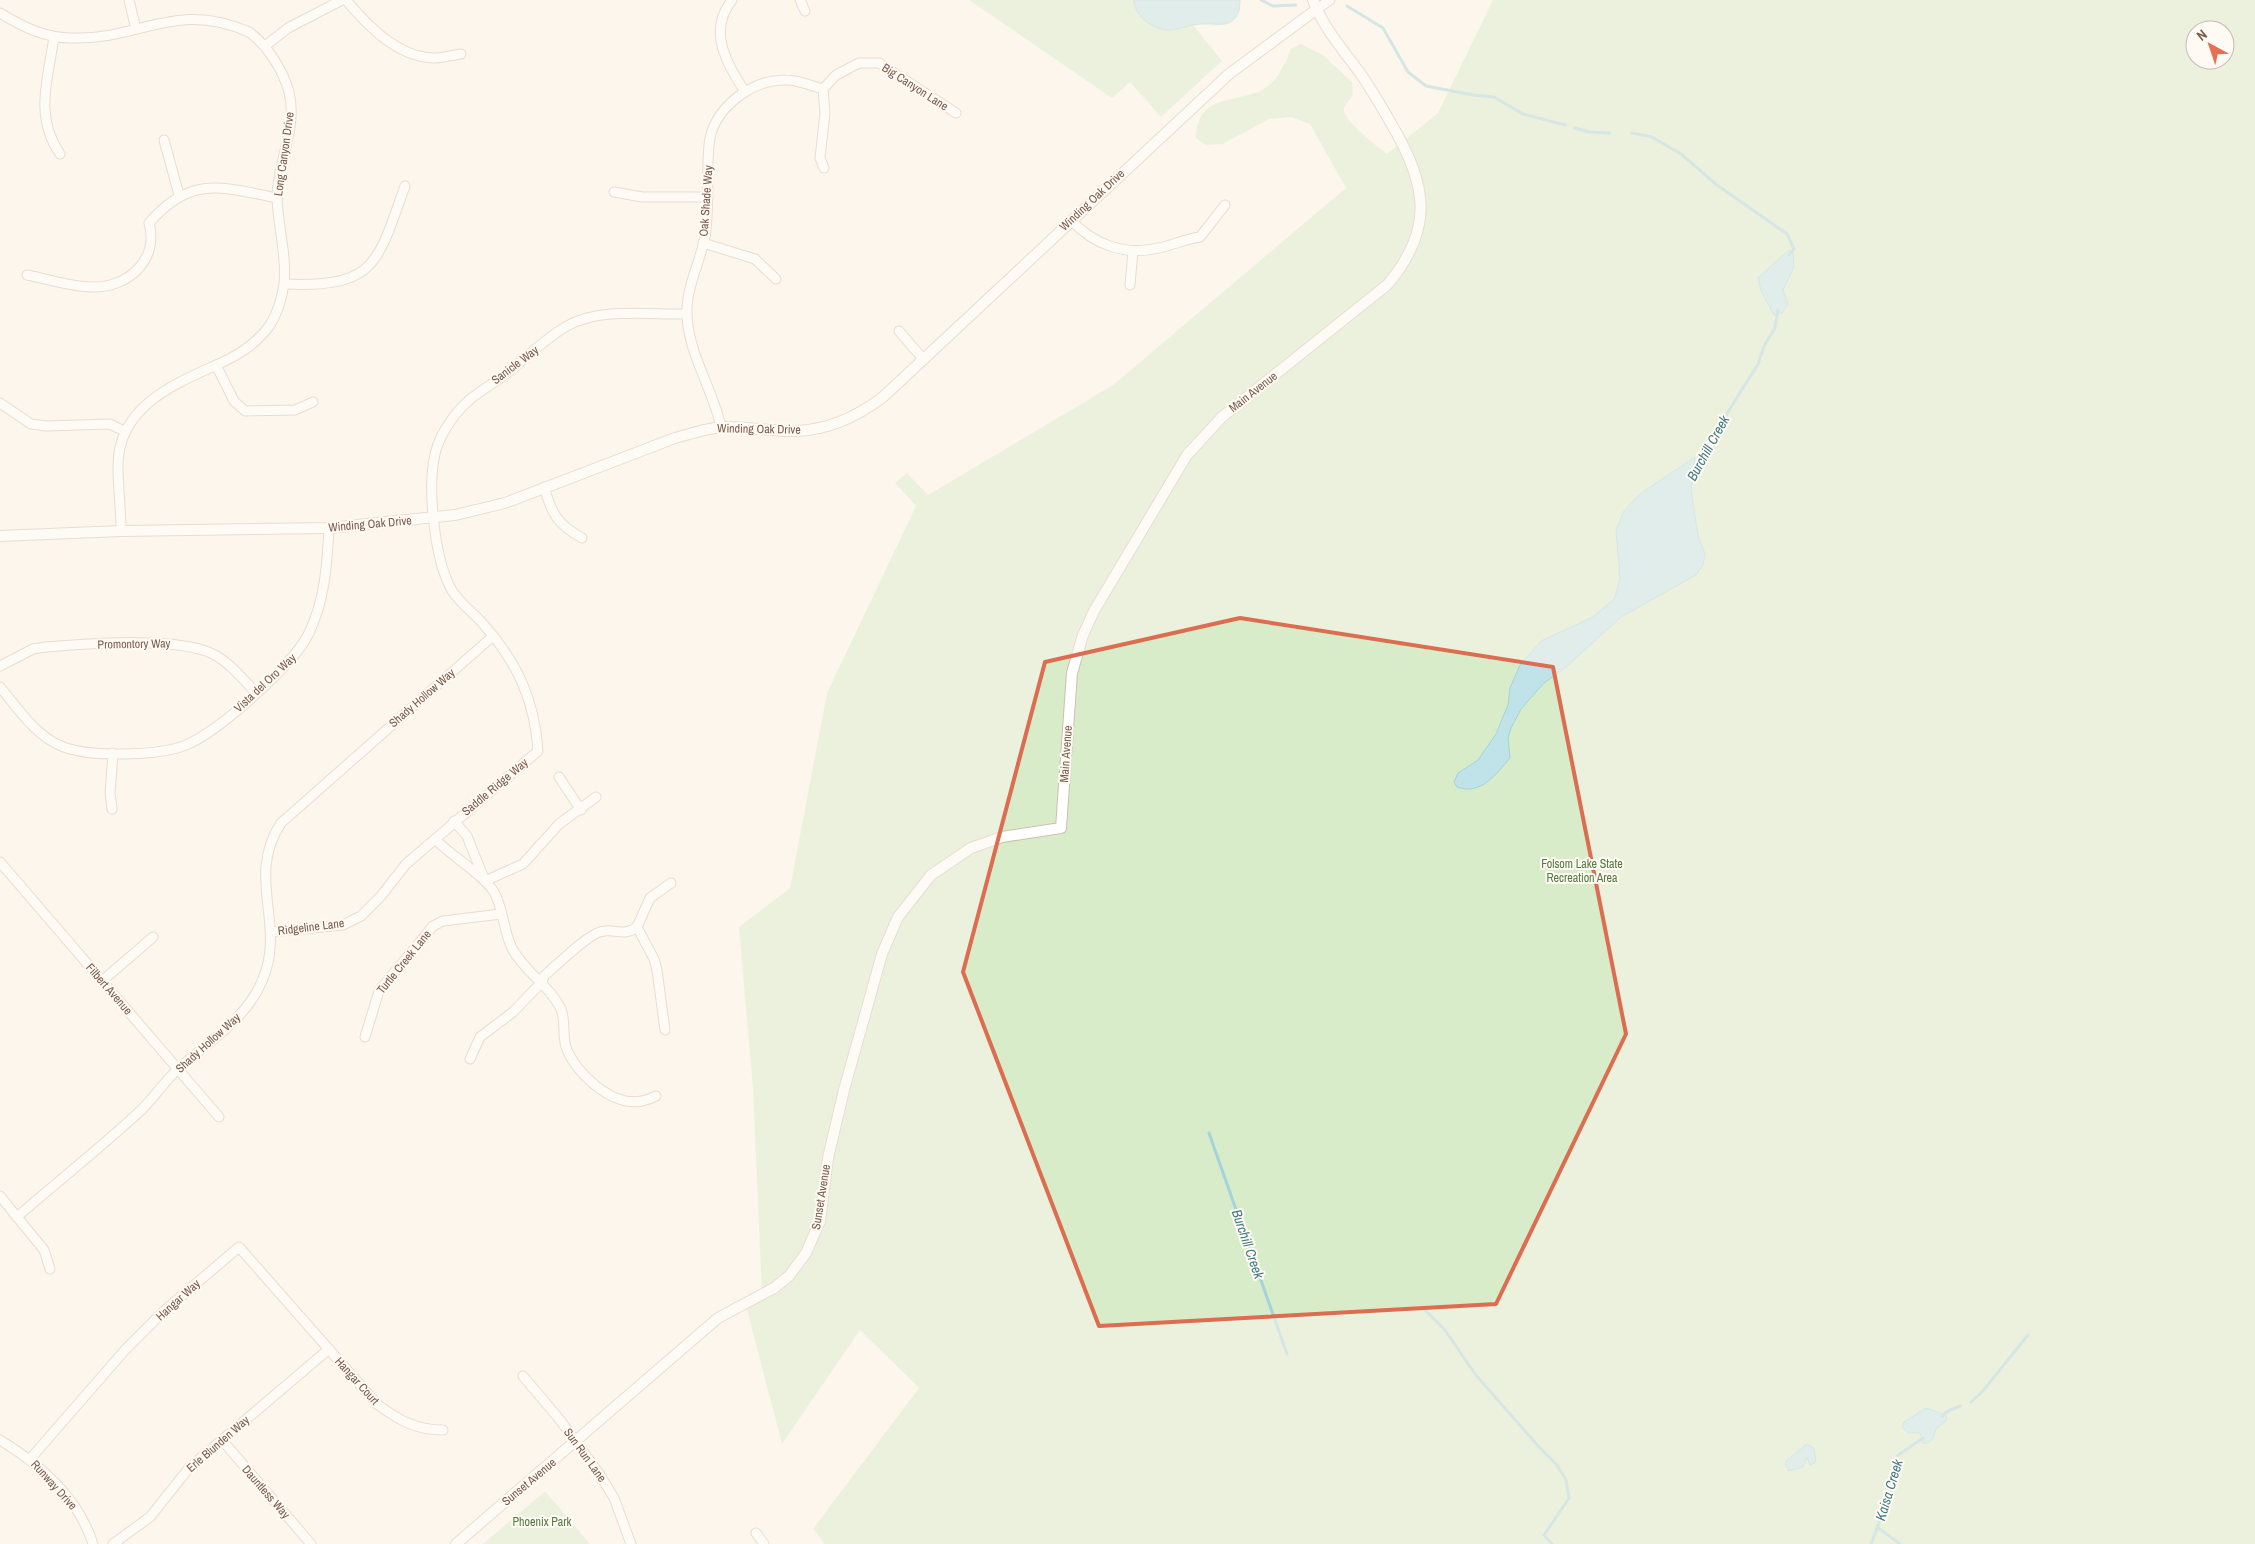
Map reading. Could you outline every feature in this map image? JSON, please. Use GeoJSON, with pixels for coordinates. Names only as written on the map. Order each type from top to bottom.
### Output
{"type":"FeatureCollection","features":[{"type":"Feature","properties":{"kind":"street"},"geometry":{"type":"LineString","coordinates":[[129,0],[135,25]]}},
{"type":"Feature","properties":{"kind":"street"},"geometry":{"type":"LineString","coordinates":[[265,46],[288,28],[342,0]]}},
{"type":"Feature","properties":{"kind":"street"},"geometry":{"type":"LineString","coordinates":[[346,0],[366,24],[397,46],[434,58],[461,54]]}},
{"type":"Feature","properties":{"kind":"street"},"geometry":{"type":"LineString","coordinates":[[732,0],[727,6],[719,27],[721,48],[728,65],[745,92]]}},
{"type":"Feature","properties":{"kind":"street"},"geometry":{"type":"LineString","coordinates":[[800,0],[804,11]]}},
{"type":"Feature","properties":{"kind":"street"},"geometry":{"type":"LineString","coordinates":[[1315,5],[1330,0]]}},
{"type":"Feature","properties":{"kind":"street","name":"Winding Oak Drive"},"geometry":{"type":"LineString","coordinates":[[0,536],[122,531],[329,528],[434,518],[505,503],[675,438],[721,427],[795,431],[832,425],[870,407],[1229,74],[1315,5]]}},
{"type":"Feature","properties":{"kind":"street","name":"Main Avenue"},"geometry":{"type":"LineString","coordinates":[[1061,828],[1072,673],[1076,658],[1094,611],[1152,512],[1187,455],[1222,417],[1387,285],[1407,259],[1416,239],[1421,214],[1420,194],[1416,174],[1405,148],[1369,86],[1326,26],[1315,5]]}},
{"type":"Feature","properties":{"kind":"street","name":"Long Canyon Drive"},"geometry":{"type":"LineString","coordinates":[[0,13],[36,32],[54,37],[90,37],[135,25],[164,14],[196,11],[222,18],[265,46],[289,92],[291,107],[277,198],[284,284],[275,315],[264,332],[248,348],[156,395],[134,417],[124,431],[118,464],[122,531]]}},
{"type":"Feature","properties":{"kind":"street"},"geometry":{"type":"LineString","coordinates":[[54,37],[43,113],[51,141],[60,154]]}},
{"type":"Feature","properties":{"kind":"street","name":"Big Canyon Lane"},"geometry":{"type":"LineString","coordinates":[[823,89],[836,75],[859,63],[879,63],[956,114]]}},
{"type":"Feature","properties":{"kind":"street","name":"Oak Shade Way"},"geometry":{"type":"LineString","coordinates":[[721,427],[710,389],[694,354],[687,314],[703,243],[708,197],[711,133],[721,114],[730,103],[760,84],[785,80],[823,89]]}},
{"type":"Feature","properties":{"kind":"street"},"geometry":{"type":"LineString","coordinates":[[823,89],[825,113],[820,158],[824,168]]}},
{"type":"Feature","properties":{"kind":"street"},"geometry":{"type":"LineString","coordinates":[[164,140],[179,195]]}},
{"type":"Feature","properties":{"kind":"street"},"geometry":{"type":"LineString","coordinates":[[284,284],[319,285],[341,281],[366,269],[382,249],[406,186]]}},
{"type":"Feature","properties":{"kind":"street"},"geometry":{"type":"LineString","coordinates":[[27,275],[92,287],[109,285],[137,271],[146,260],[153,236],[149,223],[163,207],[179,195],[204,188],[216,187],[277,198]]}},
{"type":"Feature","properties":{"kind":"street"},"geometry":{"type":"LineString","coordinates":[[614,192],[642,196],[708,197]]}},
{"type":"Feature","properties":{"kind":"street"},"geometry":{"type":"LineString","coordinates":[[1071,220],[1085,234],[1098,242],[1115,248],[1133,250],[1157,249],[1183,240],[1200,237],[1225,205]]}},
{"type":"Feature","properties":{"kind":"street"},"geometry":{"type":"LineString","coordinates":[[703,243],[755,259],[776,279]]}},
{"type":"Feature","properties":{"kind":"street"},"geometry":{"type":"LineString","coordinates":[[1130,285],[1133,250]]}},
{"type":"Feature","properties":{"kind":"street","name":"Sanicle Way"},"geometry":{"type":"LineString","coordinates":[[434,518],[434,468],[438,445],[455,416],[474,395],[522,362],[568,325],[592,317],[687,314]]}},
{"type":"Feature","properties":{"kind":"street"},"geometry":{"type":"LineString","coordinates":[[899,331],[923,359]]}},
{"type":"Feature","properties":{"kind":"street"},"geometry":{"type":"LineString","coordinates":[[216,365],[234,401],[245,411],[295,410],[313,402]]}},
{"type":"Feature","properties":{"kind":"street"},"geometry":{"type":"LineString","coordinates":[[0,403],[31,424],[47,426],[110,424],[124,431]]}},
{"type":"Feature","properties":{"kind":"street"},"geometry":{"type":"LineString","coordinates":[[544,487],[558,521],[566,530],[582,538]]}},
{"type":"Feature","properties":{"kind":"street","name":"Saddle Ridge Way"},"geometry":{"type":"LineString","coordinates":[[374,904],[406,864],[538,750],[537,731],[524,684],[508,653],[452,589],[440,556],[434,518]]}},
{"type":"Feature","properties":{"kind":"street","name":"Vista del Oro Way"},"geometry":{"type":"LineString","coordinates":[[0,687],[32,724],[59,745],[85,752],[113,753],[169,750],[187,745],[211,731],[256,693],[287,664],[308,636],[316,618],[325,583],[329,528]]}},
{"type":"Feature","properties":{"kind":"street","name":"Shady Hollow Way"},"geometry":{"type":"LineString","coordinates":[[17,1217],[140,1112],[178,1069],[234,1021],[249,1003],[262,982],[266,969],[271,932],[264,867],[270,842],[281,823],[493,636]]}},
{"type":"Feature","properties":{"kind":"street","name":"Promontory Way"},"geometry":{"type":"LineString","coordinates":[[0,666],[32,649],[45,647],[175,643],[212,654],[230,666],[256,693]]}},
{"type":"Feature","properties":{"kind":"street"},"geometry":{"type":"LineString","coordinates":[[112,809],[110,793],[113,753]]}},
{"type":"Feature","properties":{"kind":"street"},"geometry":{"type":"LineString","coordinates":[[559,777],[581,810]]}},
{"type":"Feature","properties":{"kind":"street"},"geometry":{"type":"LineString","coordinates":[[485,881],[523,864],[560,824],[596,798]]}},
{"type":"Feature","properties":{"kind":"street"},"geometry":{"type":"LineString","coordinates":[[454,821],[466,836],[485,881]]}},
{"type":"Feature","properties":{"kind":"street","name":"Sunset Avenue"},"geometry":{"type":"LineString","coordinates":[[456,1544],[718,1318],[774,1288],[788,1276],[806,1253],[820,1222],[828,1158],[882,954],[898,917],[930,875],[971,848],[1002,837],[1061,828]]}},
{"type":"Feature","properties":{"kind":"street"},"geometry":{"type":"LineString","coordinates":[[434,839],[448,853],[485,881],[494,892],[512,949],[542,982],[560,1008],[566,1045],[577,1067],[596,1086],[612,1095],[641,1102],[656,1096]]}},
{"type":"Feature","properties":{"kind":"street","name":"Filbert Avenue"},"geometry":{"type":"LineString","coordinates":[[0,862],[219,1117]]}},
{"type":"Feature","properties":{"kind":"street"},"geometry":{"type":"LineString","coordinates":[[470,1058],[480,1037],[513,1012],[542,982],[544,976],[596,933],[608,930],[623,933],[637,927],[650,898],[671,883]]}},
{"type":"Feature","properties":{"kind":"street","name":"Ridgeline Lane"},"geometry":{"type":"LineString","coordinates":[[271,932],[343,925],[361,916],[374,904]]}},
{"type":"Feature","properties":{"kind":"street","name":"Turtle Creek Lane"},"geometry":{"type":"LineString","coordinates":[[364,1037],[379,991],[433,926],[443,921],[501,914]]}},
{"type":"Feature","properties":{"kind":"street"},"geometry":{"type":"LineString","coordinates":[[637,927],[654,959],[657,970],[665,1030]]}},
{"type":"Feature","properties":{"kind":"street"},"geometry":{"type":"LineString","coordinates":[[102,981],[153,937]]}},
{"type":"Feature","properties":{"kind":"street"},"geometry":{"type":"LineString","coordinates":[[0,1196],[44,1250],[50,1269]]}},
{"type":"Feature","properties":{"kind":"street","name":"Hangar Way"},"geometry":{"type":"LineString","coordinates":[[31,1458],[125,1350],[164,1311],[239,1246],[328,1349]]}},
{"type":"Feature","properties":{"kind":"street","name":"Hangar Court"},"geometry":{"type":"LineString","coordinates":[[328,1349],[370,1398],[391,1416],[420,1428],[443,1430]]}},
{"type":"Feature","properties":{"kind":"street","name":"Erle Blunden Way"},"geometry":{"type":"LineString","coordinates":[[114,1544],[150,1517],[189,1468],[328,1349]]}},
{"type":"Feature","properties":{"kind":"street","name":"Sun Run Lane"},"geometry":{"type":"LineString","coordinates":[[523,1376],[575,1442],[609,1490],[631,1544]]}},
{"type":"Feature","properties":{"kind":"street","name":"Runway Drive"},"geometry":{"type":"LineString","coordinates":[[0,1440],[31,1458],[72,1503],[88,1527],[93,1544]]}},
{"type":"Feature","properties":{"kind":"street","name":"Dauntless Way"},"geometry":{"type":"LineString","coordinates":[[222,1440],[311,1544]]}},
{"type":"Feature","properties":{"kind":"street"},"geometry":{"type":"LineString","coordinates":[[756,1533],[764,1544]]}},
{"type":"Feature","properties":{"kind":"highlighted area"},"geometry":{"type":"Polygon","coordinates":[[[1240,618],[1553,667],[1626,1034],[1496,1304],[1099,1326],[963,972],[1045,662],[1240,618]]]}},
{"type":"Feature","properties":{"kind":"green space"},"geometry":{"type":"Polygon","coordinates":[[[969,0],[1173,0],[1222,61],[1161,117],[1130,82],[1112,98],[969,0]]]}},
{"type":"Feature","properties":{"kind":"green space","name":"Folsom Lake State Recreation Area"},"geometry":{"type":"Polygon","coordinates":[[[1493,0],[2255,0],[2255,1544],[825,1544],[813,1529],[919,1388],[860,1330],[782,1444],[746,1306],[762,1295],[753,1089],[739,927],[790,888],[827,693],[916,506],[895,483],[907,473],[928,495],[1113,385],[1346,188],[1310,124],[1291,117],[1269,119],[1223,144],[1206,145],[1196,138],[1198,124],[1202,115],[1209,108],[1217,103],[1249,95],[1267,87],[1279,73],[1288,58],[1290,49],[1301,44],[1323,55],[1352,82],[1353,95],[1344,108],[1345,113],[1354,126],[1387,154],[1438,113],[1493,0]]]}},
{"type":"Feature","properties":{"kind":"green space","name":"Phoenix Park"},"geometry":{"type":"Polygon","coordinates":[[[545,1491],[590,1544],[483,1544],[545,1491]]]}},
{"type":"Feature","properties":{"kind":"water"},"geometry":{"type":"Polygon","coordinates":[[[1134,0],[1240,0],[1238,14],[1229,23],[1197,24],[1167,30],[1150,24],[1140,16],[1134,0]]]}},
{"type":"Feature","properties":{"kind":"water"},"geometry":{"type":"Polygon","coordinates":[[[1789,250],[1793,253],[1794,267],[1783,290],[1788,304],[1782,313],[1774,315],[1761,291],[1758,278],[1789,250]]]}},
{"type":"Feature","properties":{"kind":"water"},"geometry":{"type":"Polygon","coordinates":[[[1695,457],[1691,490],[1698,535],[1705,554],[1703,565],[1696,575],[1621,617],[1566,667],[1544,683],[1521,709],[1511,728],[1508,738],[1510,758],[1493,777],[1481,786],[1473,789],[1457,787],[1454,782],[1458,773],[1478,760],[1496,734],[1508,705],[1510,688],[1520,665],[1541,641],[1593,617],[1615,598],[1620,577],[1616,530],[1624,511],[1640,494],[1695,457]]]}},
{"type":"Feature","properties":{"kind":"water"},"geometry":{"type":"Polygon","coordinates":[[[1926,1408],[1946,1415],[1947,1420],[1936,1429],[1933,1439],[1928,1443],[1923,1443],[1920,1433],[1908,1433],[1902,1427],[1904,1422],[1926,1408]]]}},
{"type":"Feature","properties":{"kind":"water"},"geometry":{"type":"Polygon","coordinates":[[[1807,1444],[1814,1448],[1816,1462],[1810,1465],[1807,1457],[1803,1467],[1789,1471],[1785,1464],[1786,1461],[1807,1444]]]}},
{"type":"Feature","properties":{"kind":"waterway","name":"Burchill Creek"},"geometry":{"type":"LineString","coordinates":[[1261,0],[1273,6],[1296,5]]}},
{"type":"Feature","properties":{"kind":"waterway"},"geometry":{"type":"LineString","coordinates":[[1347,6],[1383,28],[1408,72],[1426,86],[1494,97],[1523,114],[1565,125]]}},
{"type":"Feature","properties":{"kind":"waterway"},"geometry":{"type":"LineString","coordinates":[[1575,128],[1589,132],[1610,133]]}},
{"type":"Feature","properties":{"kind":"waterway","name":"Burchill Creek"},"geometry":{"type":"LineString","coordinates":[[1632,133],[1652,137],[1681,154],[1717,185],[1787,234],[1794,249],[1789,255]]}},
{"type":"Feature","properties":{"kind":"waterway","name":"Burchill Creek"},"geometry":{"type":"LineString","coordinates":[[1693,477],[1716,431],[1758,364],[1764,346],[1775,328],[1778,310]]}},
{"type":"Feature","properties":{"kind":"waterway","name":"Burchill Creek"},"geometry":{"type":"LineString","coordinates":[[1209,1133],[1287,1354]]}},
{"type":"Feature","properties":{"kind":"waterway"},"geometry":{"type":"LineString","coordinates":[[1423,1308],[1445,1330],[1475,1374],[1557,1465],[1566,1480],[1569,1498],[1544,1535],[1552,1544]]}},
{"type":"Feature","properties":{"kind":"waterway"},"geometry":{"type":"LineString","coordinates":[[1971,1402],[1982,1392],[2028,1335]]}},
{"type":"Feature","properties":{"kind":"waterway","name":"Kaisa Creek"},"geometry":{"type":"LineString","coordinates":[[1942,1416],[1960,1406]]}},
{"type":"Feature","properties":{"kind":"waterway","name":"Kaisa Creek"},"geometry":{"type":"LineString","coordinates":[[1871,1544],[1891,1491],[1897,1456],[1923,1438]]}},
{"type":"Feature","properties":{"kind":"waterway"},"geometry":{"type":"LineString","coordinates":[[1877,1527],[1900,1544]]}}]}
